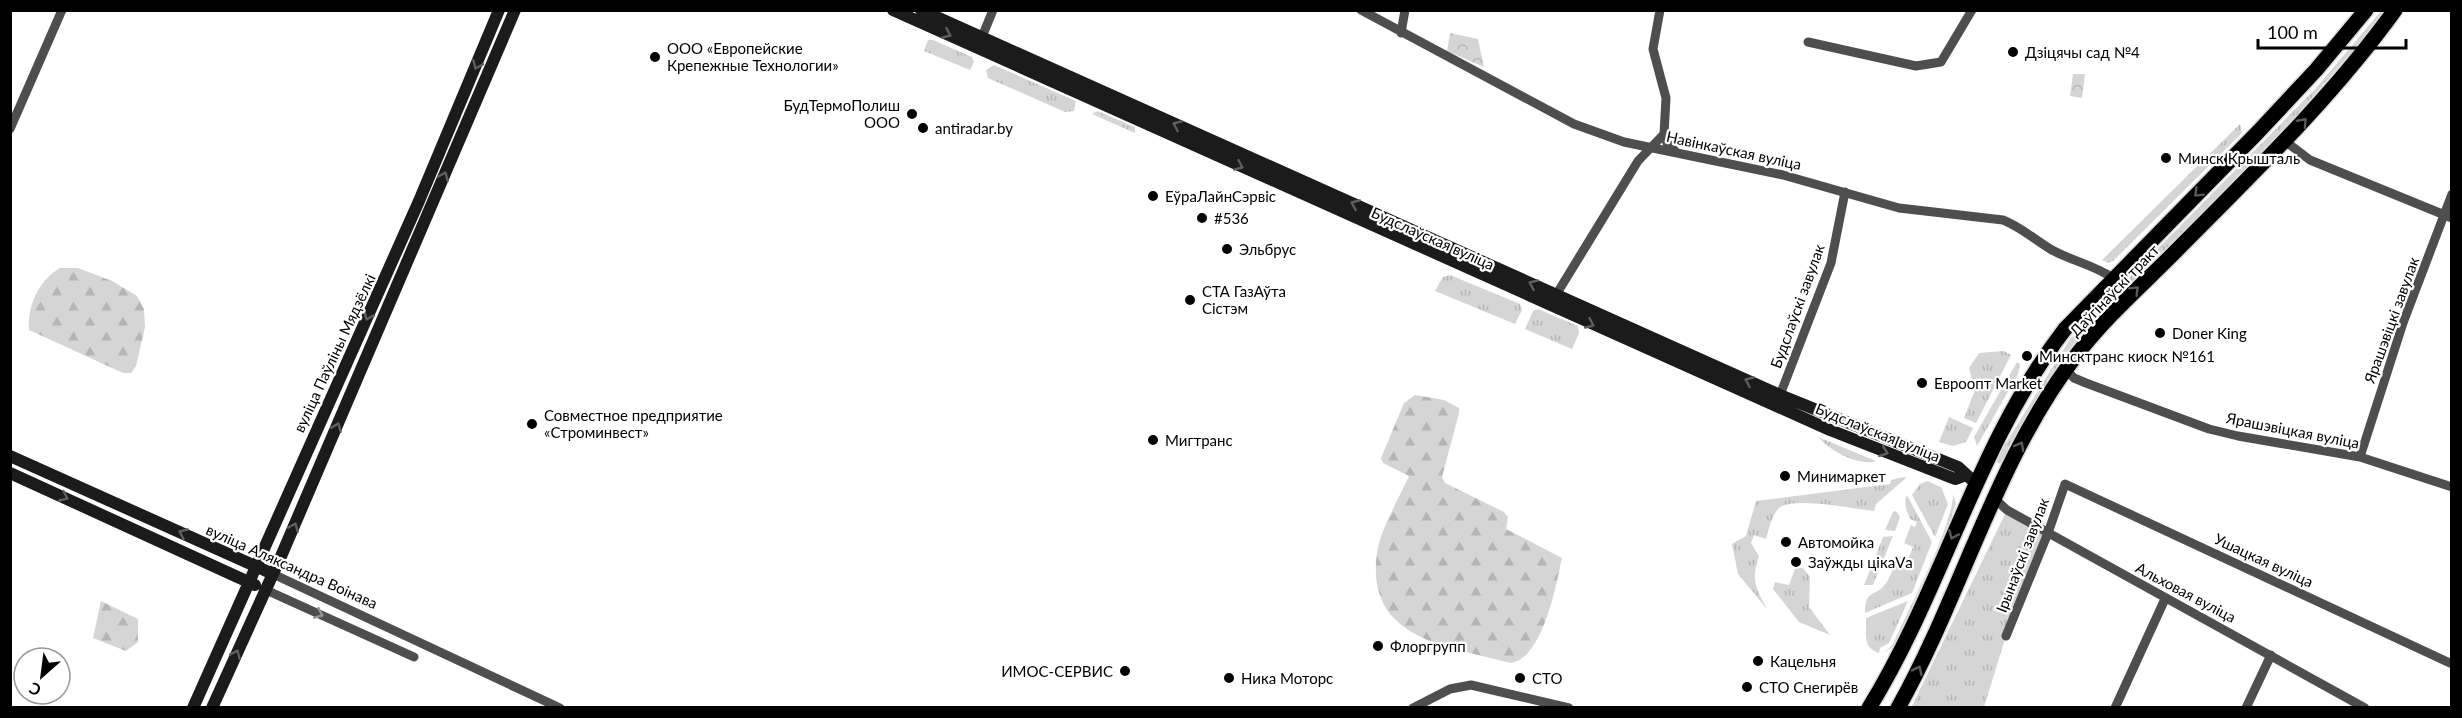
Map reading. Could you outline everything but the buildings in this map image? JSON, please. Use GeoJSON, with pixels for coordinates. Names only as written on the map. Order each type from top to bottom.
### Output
{"type":"FeatureCollection","features":[{"type":"Feature","properties":{"kind":"main road","name":"вуліца Паўліны Мядзёлкі"},"geometry":{"type":"LineString","coordinates":[[193,708],[419,201],[499,10]]}},
{"type":"Feature","properties":{"kind":"main road","name":"вуліца Паўліны Мядзёлкі"},"geometry":{"type":"LineString","coordinates":[[212,708],[273,574],[515,10]]}},
{"type":"Feature","properties":{"kind":"main road","name":"Будслаўская вуліца"},"geometry":{"type":"LineString","coordinates":[[893,10],[1830,430],[1954,479],[1971,478]]}},
{"type":"Feature","properties":{"kind":"main road","name":"Будслаўская вуліца"},"geometry":{"type":"LineString","coordinates":[[921,10],[1780,395],[1958,467],[1971,478]]}},
{"type":"Feature","properties":{"kind":"main road","name":"Даўгінаўскі тракт"},"geometry":{"type":"LineString","coordinates":[[1869,708],[1895,666],[1971,478],[1988,454],[2043,357],[2065,329],[2113,278],[2303,84],[2366,10]]}},
{"type":"Feature","properties":{"kind":"main road","name":"Даўгінаўскі тракт"},"geometry":{"type":"LineString","coordinates":[[1898,708],[1936,632],[2014,457],[2067,370],[2116,310],[2286,141],[2371,43],[2395,10]]}},
{"type":"Feature","properties":{"kind":"main road","name":"вуліца Аляксандра Воінава"},"geometry":{"type":"LineString","coordinates":[[10,456],[273,574]]}},
{"type":"Feature","properties":{"kind":"main road"},"geometry":{"type":"LineString","coordinates":[[10,473],[266,590]]}},
{"type":"Feature","properties":{"kind":"main road"},"geometry":{"type":"LineString","coordinates":[[1971,478],[1995,499]]}},
{"type":"Feature","properties":{"kind":"main road"},"geometry":{"type":"LineString","coordinates":[[1913,622],[1936,632]]}},
{"type":"Feature","properties":{"kind":"street"},"geometry":{"type":"LineString","coordinates":[[10,129],[62,10]]}},
{"type":"Feature","properties":{"kind":"street"},"geometry":{"type":"LineString","coordinates":[[982,37],[993,10]]}},
{"type":"Feature","properties":{"kind":"street","name":"Навінкаўская вуліца"},"geometry":{"type":"LineString","coordinates":[[1361,10],[1574,124],[1624,142],[1676,152],[1929,213],[2003,220],[2053,250],[2113,278]]}},
{"type":"Feature","properties":{"kind":"street"},"geometry":{"type":"LineString","coordinates":[[1401,33],[1405,10]]}},
{"type":"Feature","properties":{"kind":"street"},"geometry":{"type":"LineString","coordinates":[[1660,10],[1653,49],[1666,98],[1664,134],[1667,143],[1676,152]]}},
{"type":"Feature","properties":{"kind":"street"},"geometry":{"type":"LineString","coordinates":[[1808,42],[1916,66],[1931,65],[1941,62],[1972,10]]}},
{"type":"Feature","properties":{"kind":"street"},"geometry":{"type":"LineString","coordinates":[[1556,295],[1638,161],[1664,134]]}},
{"type":"Feature","properties":{"kind":"street"},"geometry":{"type":"LineString","coordinates":[[2286,141],[2310,160],[2448,217]]}},
{"type":"Feature","properties":{"kind":"street"},"geometry":{"type":"LineString","coordinates":[[1624,142],[1636,151],[1638,161]]}},
{"type":"Feature","properties":{"kind":"street","name":"Будслаўскі завулак"},"geometry":{"type":"LineString","coordinates":[[1780,395],[1831,263],[1845,192]]}},
{"type":"Feature","properties":{"kind":"street","name":"Ярашэвіцкі завулак"},"geometry":{"type":"LineString","coordinates":[[2360,457],[2403,323],[2448,217],[2451,194]]}},
{"type":"Feature","properties":{"kind":"street","name":"Ярашэвіцкая вуліца"},"geometry":{"type":"LineString","coordinates":[[2067,370],[2074,378],[2209,429],[2360,457],[2451,487]]}},
{"type":"Feature","properties":{"kind":"street","name":"Ірынаўскі завулак"},"geometry":{"type":"LineString","coordinates":[[2006,636],[2048,533],[2065,483]]}},
{"type":"Feature","properties":{"kind":"street","name":"Ушацкая вуліца"},"geometry":{"type":"LineString","coordinates":[[2065,483],[2451,664]]}},
{"type":"Feature","properties":{"kind":"street","name":"Альховая вуліца"},"geometry":{"type":"LineString","coordinates":[[1995,499],[2007,510],[2365,708]]}},
{"type":"Feature","properties":{"kind":"street","name":"вуліца Аляксандра Воінава"},"geometry":{"type":"LineString","coordinates":[[273,574],[560,708]]}},
{"type":"Feature","properties":{"kind":"street"},"geometry":{"type":"LineString","coordinates":[[266,590],[414,657]]}},
{"type":"Feature","properties":{"kind":"street"},"geometry":{"type":"LineString","coordinates":[[2115,708],[2165,599]]}},
{"type":"Feature","properties":{"kind":"street"},"geometry":{"type":"LineString","coordinates":[[2246,708],[2271,655]]}},
{"type":"Feature","properties":{"kind":"street"},"geometry":{"type":"LineString","coordinates":[[1413,708],[1450,689],[1471,685],[1569,708]]}},
{"type":"Feature","properties":{"kind":"green space"},"geometry":{"type":"Polygon","coordinates":[[[2381,11],[2387,11],[2278,137],[2113,302],[2109,298],[2317,87],[2381,11]]]}},
{"type":"Feature","properties":{"kind":"green space"},"geometry":{"type":"Polygon","coordinates":[[[1450,33],[1478,39],[1484,67],[1447,51],[1450,33]]]}},
{"type":"Feature","properties":{"kind":"green space"},"geometry":{"type":"Polygon","coordinates":[[[928,40],[933,40],[972,57],[974,62],[970,70],[924,51],[928,40]]]}},
{"type":"Feature","properties":{"kind":"green space"},"geometry":{"type":"Polygon","coordinates":[[[994,65],[1076,101],[1074,111],[1065,112],[988,78],[986,70],[994,65]]]}},
{"type":"Feature","properties":{"kind":"green space"},"geometry":{"type":"Polygon","coordinates":[[[2073,74],[2085,74],[2082,98],[2070,96],[2073,74]]]}},
{"type":"Feature","properties":{"kind":"green space"},"geometry":{"type":"Polygon","coordinates":[[[1097,111],[1135,127],[1135,133],[1092,114],[1097,111]]]}},
{"type":"Feature","properties":{"kind":"green space"},"geometry":{"type":"Polygon","coordinates":[[[2240,124],[2242,133],[2113,261],[2108,263],[2102,260],[2240,124]]]}},
{"type":"Feature","properties":{"kind":"green space"},"geometry":{"type":"Polygon","coordinates":[[[60,268],[78,268],[112,281],[137,296],[144,309],[145,327],[136,366],[131,373],[123,373],[29,330],[30,312],[36,294],[46,279],[60,268]]]}},
{"type":"Feature","properties":{"kind":"green space"},"geometry":{"type":"Polygon","coordinates":[[[1450,275],[1520,304],[1522,310],[1515,324],[1435,291],[1443,277],[1450,275]]]}},
{"type":"Feature","properties":{"kind":"green space"},"geometry":{"type":"Polygon","coordinates":[[[2102,303],[2107,307],[2065,354],[2000,464],[1995,461],[2070,339],[2102,303]]]}},
{"type":"Feature","properties":{"kind":"green space"},"geometry":{"type":"Polygon","coordinates":[[[1538,309],[1578,326],[1579,333],[1572,349],[1525,329],[1533,311],[1538,309]]]}},
{"type":"Feature","properties":{"kind":"green space"},"geometry":{"type":"Polygon","coordinates":[[[2004,351],[2011,355],[1976,423],[1964,418],[1975,390],[1969,368],[1979,353],[2004,351]]]}},
{"type":"Feature","properties":{"kind":"green space"},"geometry":{"type":"Polygon","coordinates":[[[2017,362],[2020,364],[2018,374],[1977,446],[1974,437],[2017,362]]]}},
{"type":"Feature","properties":{"kind":"green space"},"geometry":{"type":"Polygon","coordinates":[[[1415,395],[1444,400],[1459,408],[1442,477],[1445,483],[1504,512],[1508,517],[1506,529],[1562,558],[1552,602],[1540,635],[1522,658],[1511,663],[1438,644],[1416,634],[1398,622],[1384,604],[1377,582],[1377,553],[1386,525],[1409,476],[1383,463],[1381,458],[1404,403],[1415,395]]]}},
{"type":"Feature","properties":{"kind":"green space"},"geometry":{"type":"Polygon","coordinates":[[[1949,417],[1973,428],[1966,442],[1953,446],[1939,442],[1949,417]]]}},
{"type":"Feature","properties":{"kind":"green space"},"geometry":{"type":"Polygon","coordinates":[[[1818,437],[1876,461],[1861,462],[1845,456],[1829,447],[1818,437]]]}},
{"type":"Feature","properties":{"kind":"green space"},"geometry":{"type":"Polygon","coordinates":[[[1906,478],[1876,504],[1874,511],[1810,503],[1797,503],[1779,508],[1772,519],[1766,539],[1754,535],[1751,543],[1759,556],[1755,578],[1767,609],[1738,574],[1732,544],[1746,536],[1756,501],[1890,484],[1891,480],[1906,478]]]}},
{"type":"Feature","properties":{"kind":"green space"},"geometry":{"type":"Polygon","coordinates":[[[1927,481],[1941,487],[1948,504],[1935,537],[1912,495],[1920,484],[1927,481]]]}},
{"type":"Feature","properties":{"kind":"green space"},"geometry":{"type":"Polygon","coordinates":[[[1953,494],[1956,503],[1950,521],[1895,645],[1884,653],[1893,644],[1929,568],[1946,525],[1953,494]]]}},
{"type":"Feature","properties":{"kind":"green space"},"geometry":{"type":"Polygon","coordinates":[[[1907,495],[1932,542],[1912,593],[1865,613],[1865,605],[1869,596],[1886,583],[1898,556],[1908,560],[1913,547],[1904,543],[1911,525],[1915,527],[1917,522],[1910,519],[1905,504],[1907,495]]]}},
{"type":"Feature","properties":{"kind":"green space"},"geometry":{"type":"Polygon","coordinates":[[[2007,510],[2048,533],[2006,636],[1984,707],[1911,708],[2007,510]]]}},
{"type":"Feature","properties":{"kind":"green space"},"geometry":{"type":"Polygon","coordinates":[[[1896,511],[1900,517],[1895,531],[1885,530],[1893,512],[1896,511]]]}},
{"type":"Feature","properties":{"kind":"green space"},"geometry":{"type":"Polygon","coordinates":[[[1893,536],[1873,585],[1864,585],[1883,537],[1893,536]]]}},
{"type":"Feature","properties":{"kind":"green space"},"geometry":{"type":"Polygon","coordinates":[[[1796,566],[1804,569],[1810,577],[1809,607],[1830,635],[1799,622],[1773,589],[1775,582],[1789,585],[1796,566]]]}},
{"type":"Feature","properties":{"kind":"green space"},"geometry":{"type":"Polygon","coordinates":[[[101,601],[138,619],[138,642],[126,651],[93,638],[101,601]]]}},
{"type":"Feature","properties":{"kind":"green space"},"geometry":{"type":"Polygon","coordinates":[[[1908,601],[1889,643],[1880,648],[1879,653],[1873,650],[1867,643],[1866,618],[1908,601]]]}},
{"type":"Feature","properties":{"kind":"place","name":"Дзіцячы сад №4"},"geometry":{"type":"Point","coordinates":[2013,52]}},
{"type":"Feature","properties":{"kind":"place","name":"ООО «Европейские Крепежные Технологии»"},"geometry":{"type":"Point","coordinates":[655,57]}},
{"type":"Feature","properties":{"kind":"place","name":"БудТермоПолиш ООО"},"geometry":{"type":"Point","coordinates":[912,114]}},
{"type":"Feature","properties":{"kind":"place","name":"antiradar.by"},"geometry":{"type":"Point","coordinates":[923,128]}},
{"type":"Feature","properties":{"kind":"place","name":"Минск Крышталь"},"geometry":{"type":"Point","coordinates":[2166,158]}},
{"type":"Feature","properties":{"kind":"place","name":"ЕўраЛайнСэрвіс"},"geometry":{"type":"Point","coordinates":[1153,196]}},
{"type":"Feature","properties":{"kind":"place","name":"#536"},"geometry":{"type":"Point","coordinates":[1202,218]}},
{"type":"Feature","properties":{"kind":"place","name":"Эльбрус"},"geometry":{"type":"Point","coordinates":[1227,249]}},
{"type":"Feature","properties":{"kind":"place","name":"СТА ГазАўта Сістэм"},"geometry":{"type":"Point","coordinates":[1190,300]}},
{"type":"Feature","properties":{"kind":"place","name":"Doner King"},"geometry":{"type":"Point","coordinates":[2160,333]}},
{"type":"Feature","properties":{"kind":"place","name":"Минсктранс киоск №161"},"geometry":{"type":"Point","coordinates":[2027,356]}},
{"type":"Feature","properties":{"kind":"place","name":"Евроопт Market"},"geometry":{"type":"Point","coordinates":[1922,383]}},
{"type":"Feature","properties":{"kind":"place","name":"Совместное предприятие «Строминвест»"},"geometry":{"type":"Point","coordinates":[532,424]}},
{"type":"Feature","properties":{"kind":"place","name":"Мигтранс"},"geometry":{"type":"Point","coordinates":[1153,440]}},
{"type":"Feature","properties":{"kind":"place","name":"Минимаркет"},"geometry":{"type":"Point","coordinates":[1785,476]}},
{"type":"Feature","properties":{"kind":"place","name":"Автомойка"},"geometry":{"type":"Point","coordinates":[1786,542]}},
{"type":"Feature","properties":{"kind":"place","name":"Заўжды цікаVа"},"geometry":{"type":"Point","coordinates":[1796,562]}},
{"type":"Feature","properties":{"kind":"place","name":"Флоргрупп"},"geometry":{"type":"Point","coordinates":[1378,646]}},
{"type":"Feature","properties":{"kind":"place","name":"Кацельня"},"geometry":{"type":"Point","coordinates":[1758,661]}},
{"type":"Feature","properties":{"kind":"place","name":"ИМОС-СЕРВИС"},"geometry":{"type":"Point","coordinates":[1125,671]}},
{"type":"Feature","properties":{"kind":"place","name":"Ника Моторс"},"geometry":{"type":"Point","coordinates":[1229,678]}},
{"type":"Feature","properties":{"kind":"place","name":"СТО"},"geometry":{"type":"Point","coordinates":[1520,678]}},
{"type":"Feature","properties":{"kind":"place","name":"СТО Cнегирёв"},"geometry":{"type":"Point","coordinates":[1747,687]}}]}
